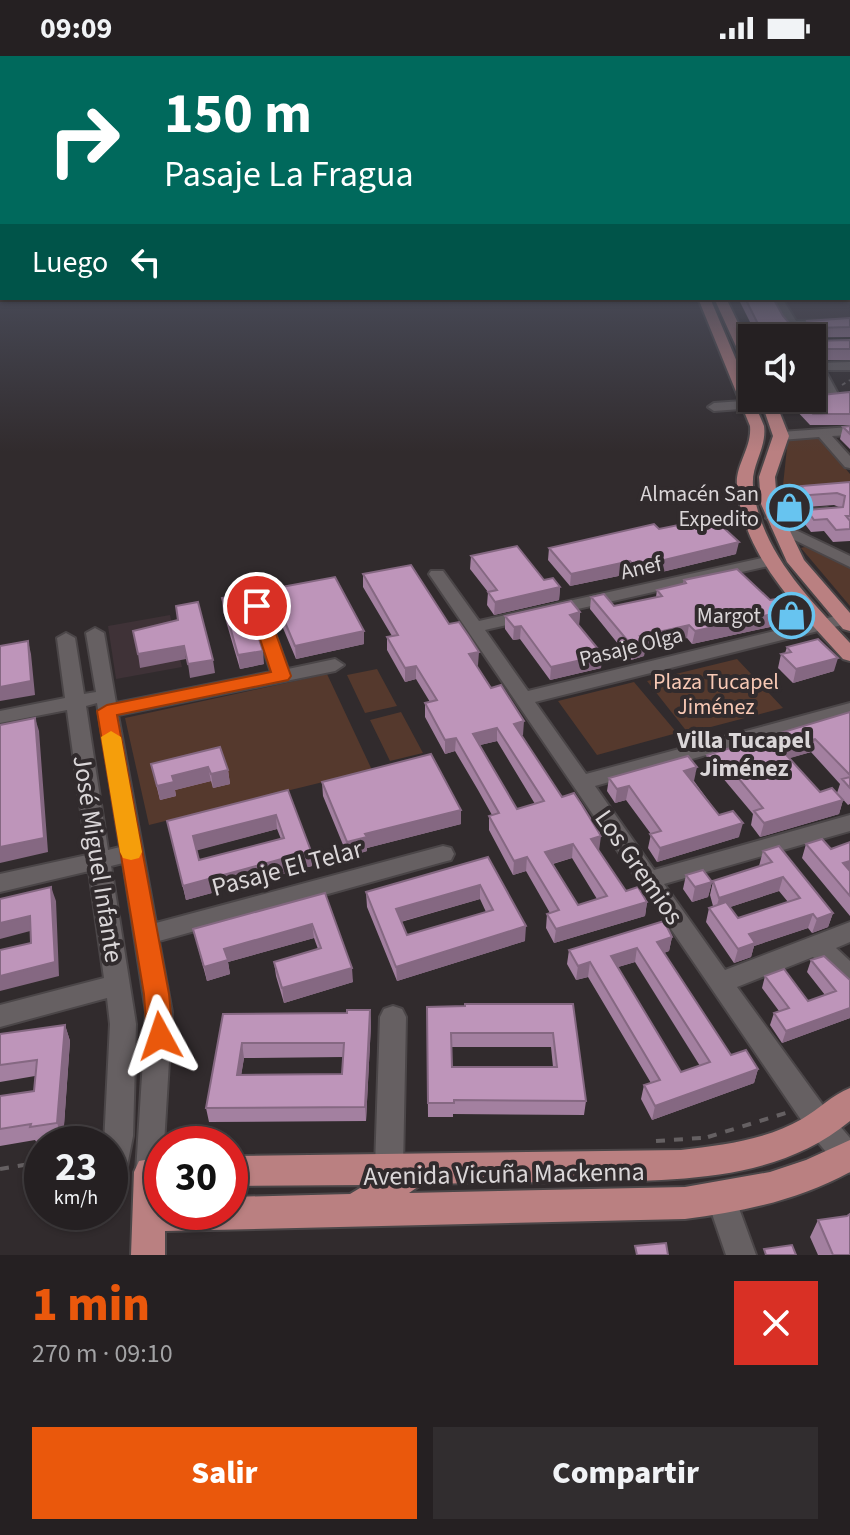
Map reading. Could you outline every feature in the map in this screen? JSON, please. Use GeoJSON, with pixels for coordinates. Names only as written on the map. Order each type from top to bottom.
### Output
{"type":"FeatureCollection","features":[{"type":"Feature","properties":{"kind":"main road"},"geometry":{"type":"LineString","coordinates":[[727,340],[738,359]]}},
{"type":"Feature","properties":{"kind":"main road"},"geometry":{"type":"LineString","coordinates":[[761,412],[759,438],[745,472],[746,495],[759,537],[771,561],[850,655]]}},
{"type":"Feature","properties":{"kind":"main road"},"geometry":{"type":"LineString","coordinates":[[768,412],[781,436],[767,484],[767,497],[776,522],[796,562],[847,622]]}},
{"type":"Feature","properties":{"kind":"main road","name":"Avenida Vicuña Mackenna"},"geometry":{"type":"LineString","coordinates":[[248,1171],[714,1162],[773,1149],[815,1116],[850,1102]]}},
{"type":"Feature","properties":{"kind":"main road","name":"Avenida Vicuña Mackenna"},"geometry":{"type":"LineString","coordinates":[[248,1213],[645,1205],[722,1199],[793,1182],[849,1157]]}},
{"type":"Feature","properties":{"kind":"main road"},"geometry":{"type":"LineString","coordinates":[[354,1211],[404,1167]]}},
{"type":"Feature","properties":{"kind":"main road"},"geometry":{"type":"LineString","coordinates":[[148,1255],[150,1230]]}},
{"type":"Feature","properties":{"kind":"street"},"geometry":{"type":"LineString","coordinates":[[826,364],[850,366]]}},
{"type":"Feature","properties":{"kind":"street"},"geometry":{"type":"LineString","coordinates":[[826,384],[834,398]]}},
{"type":"Feature","properties":{"kind":"street"},"geometry":{"type":"LineString","coordinates":[[826,398],[850,397]]}},
{"type":"Feature","properties":{"kind":"street"},"geometry":{"type":"LineString","coordinates":[[714,407],[738,404]]}},
{"type":"Feature","properties":{"kind":"street"},"geometry":{"type":"LineString","coordinates":[[781,436],[850,431]]}},
{"type":"Feature","properties":{"kind":"street"},"geometry":{"type":"LineString","coordinates":[[822,433],[850,464]]}},
{"type":"Feature","properties":{"kind":"street"},"geometry":{"type":"LineString","coordinates":[[776,522],[834,513]]}},
{"type":"Feature","properties":{"kind":"street"},"geometry":{"type":"LineString","coordinates":[[776,522],[850,562]]}},
{"type":"Feature","properties":{"kind":"street","name":"Anef"},"geometry":{"type":"LineString","coordinates":[[473,628],[771,561]]}},
{"type":"Feature","properties":{"kind":"street","name":"Los Gremios"},"geometry":{"type":"LineString","coordinates":[[437,574],[720,983],[815,1116],[849,1157]]}},
{"type":"Feature","properties":{"kind":"street"},"geometry":{"type":"LineString","coordinates":[[257,606],[282,676]]}},
{"type":"Feature","properties":{"kind":"street","name":"Pasaje Olga"},"geometry":{"type":"LineString","coordinates":[[522,699],[823,624],[847,622]]}},
{"type":"Feature","properties":{"kind":"street","name":"José Miguel Infante"},"geometry":{"type":"LineString","coordinates":[[95,633],[159,1012],[157,1126]]}},
{"type":"Feature","properties":{"kind":"street","name":"José Miguel Infante"},"geometry":{"type":"LineString","coordinates":[[66,638],[73,702],[123,1024],[119,1126]]}},
{"type":"Feature","properties":{"kind":"street"},"geometry":{"type":"LineString","coordinates":[[0,717],[73,702],[105,704],[335,665]]}},
{"type":"Feature","properties":{"kind":"street"},"geometry":{"type":"LineString","coordinates":[[580,783],[850,709]]}},
{"type":"Feature","properties":{"kind":"street"},"geometry":{"type":"LineString","coordinates":[[649,880],[850,823]]}},
{"type":"Feature","properties":{"kind":"street"},"geometry":{"type":"LineString","coordinates":[[0,883],[131,853]]}},
{"type":"Feature","properties":{"kind":"street","name":"Pasaje El Telar"},"geometry":{"type":"LineString","coordinates":[[146,935],[443,854]]}},
{"type":"Feature","properties":{"kind":"street"},"geometry":{"type":"LineString","coordinates":[[720,983],[850,932]]}},
{"type":"Feature","properties":{"kind":"street"},"geometry":{"type":"LineString","coordinates":[[817,945],[850,977]]}},
{"type":"Feature","properties":{"kind":"street"},"geometry":{"type":"LineString","coordinates":[[0,1016],[118,985]]}},
{"type":"Feature","properties":{"kind":"street"},"geometry":{"type":"LineString","coordinates":[[393,1017],[404,1167]]}},
{"type":"Feature","properties":{"kind":"street"},"geometry":{"type":"LineString","coordinates":[[722,1199],[741,1255]]}},
{"type":"Feature","properties":{"kind":"path"},"geometry":{"type":"LineString","coordinates":[[645,1142],[706,1138],[815,1116]]}},
{"type":"Feature","properties":{"kind":"path"},"geometry":{"type":"LineString","coordinates":[[0,1169],[24,1165]]}},
{"type":"Feature","properties":{"kind":"shaded area"},"geometry":{"type":"Polygon","coordinates":[[[170,615],[182,667],[116,679],[108,626],[170,615]]]}},
{"type":"Feature","properties":{"kind":"green space"},"geometry":{"type":"Polygon","coordinates":[[[818,436],[850,474],[850,489],[782,495],[788,438],[818,436]]]}},
{"type":"Feature","properties":{"kind":"green space"},"geometry":{"type":"Polygon","coordinates":[[[808,546],[850,567],[850,606],[801,548],[808,546]]]}},
{"type":"Feature","properties":{"kind":"green space","name":"Plaza Tucapel Jiménez"},"geometry":{"type":"Polygon","coordinates":[[[737,659],[783,708],[688,733],[647,681],[737,659]]]}},
{"type":"Feature","properties":{"kind":"green space"},"geometry":{"type":"Polygon","coordinates":[[[377,669],[397,706],[365,713],[347,675],[377,669]]]}},
{"type":"Feature","properties":{"kind":"green space"},"geometry":{"type":"Polygon","coordinates":[[[327,674],[372,770],[149,825],[125,718],[327,674]]]}},
{"type":"Feature","properties":{"kind":"green space"},"geometry":{"type":"Polygon","coordinates":[[[634,682],[677,733],[597,755],[558,701],[634,682]]]}},
{"type":"Feature","properties":{"kind":"green space"},"geometry":{"type":"Polygon","coordinates":[[[401,712],[423,753],[390,761],[370,720],[401,712]]]}},
{"type":"Feature","properties":{"kind":"building"},"geometry":{"type":"Polygon","coordinates":[[[850,340],[850,349],[826,349],[826,341],[850,340]]]}},
{"type":"Feature","properties":{"kind":"building"},"geometry":{"type":"Polygon","coordinates":[[[850,392],[850,414],[813,414],[811,412],[826,412],[826,395],[850,392]]]}},
{"type":"Feature","properties":{"kind":"building"},"geometry":{"type":"Polygon","coordinates":[[[850,482],[850,516],[846,516],[850,529],[836,530],[827,519],[814,520],[807,510],[843,507],[845,496],[837,493],[796,496],[792,492],[805,491],[801,486],[850,482]]]}},
{"type":"Feature","properties":{"kind":"building"},"geometry":{"type":"Polygon","coordinates":[[[713,518],[739,542],[635,567],[630,561],[571,574],[549,548],[654,524],[659,529],[713,518]]]}},
{"type":"Feature","properties":{"kind":"building"},"geometry":{"type":"Polygon","coordinates":[[[517,546],[544,580],[553,578],[560,587],[495,602],[488,592],[497,590],[471,556],[517,546]]]}},
{"type":"Feature","properties":{"kind":"building"},"geometry":{"type":"Polygon","coordinates":[[[411,565],[449,624],[459,622],[468,635],[479,652],[469,654],[491,688],[501,685],[524,721],[514,724],[562,797],[574,793],[582,805],[601,836],[591,839],[626,891],[638,887],[647,902],[556,929],[547,914],[559,910],[527,857],[514,861],[489,816],[499,813],[456,738],[445,740],[425,703],[437,700],[416,666],[405,668],[387,637],[398,635],[363,574],[411,565]],[[497,728],[473,734],[517,809],[544,801],[497,728]],[[573,844],[545,852],[578,905],[607,896],[573,844]]]}},
{"type":"Feature","properties":{"kind":"building"},"geometry":{"type":"Polygon","coordinates":[[[737,569],[770,600],[795,596],[805,607],[695,631],[689,625],[640,636],[646,643],[632,646],[591,597],[604,594],[614,606],[662,596],[657,590],[686,583],[684,580],[737,569]]]}},
{"type":"Feature","properties":{"kind":"building"},"geometry":{"type":"Polygon","coordinates":[[[335,577],[364,631],[295,646],[271,589],[335,577]]]}},
{"type":"Feature","properties":{"kind":"building"},"geometry":{"type":"Polygon","coordinates":[[[244,594],[263,651],[238,655],[222,598],[244,594]]]}},
{"type":"Feature","properties":{"kind":"building"},"geometry":{"type":"Polygon","coordinates":[[[571,601],[580,612],[570,615],[603,655],[551,667],[521,626],[514,627],[505,616],[571,601]]]}},
{"type":"Feature","properties":{"kind":"building"},"geometry":{"type":"Polygon","coordinates":[[[198,602],[213,660],[188,664],[184,646],[138,654],[133,631],[178,620],[176,606],[198,602]]]}},
{"type":"Feature","properties":{"kind":"building"},"geometry":{"type":"Polygon","coordinates":[[[818,639],[838,658],[796,669],[781,654],[791,652],[787,647],[818,639]]]}},
{"type":"Feature","properties":{"kind":"building"},"geometry":{"type":"Polygon","coordinates":[[[28,641],[31,681],[0,687],[0,646],[28,641]]]}},
{"type":"Feature","properties":{"kind":"building"},"geometry":{"type":"Polygon","coordinates":[[[850,712],[850,775],[815,739],[780,748],[820,792],[832,788],[843,800],[764,823],[754,811],[763,808],[726,763],[716,766],[707,755],[850,712]]]}},
{"type":"Feature","properties":{"kind":"building"},"geometry":{"type":"Polygon","coordinates":[[[35,718],[44,838],[0,847],[0,725],[35,718]]]}},
{"type":"Feature","properties":{"kind":"building"},"geometry":{"type":"Polygon","coordinates":[[[220,747],[228,770],[211,774],[208,767],[172,776],[174,782],[157,786],[151,764],[220,747]]]}},
{"type":"Feature","properties":{"kind":"building"},"geometry":{"type":"Polygon","coordinates":[[[431,754],[461,810],[365,834],[367,837],[347,842],[322,782],[431,754]]]}},
{"type":"Feature","properties":{"kind":"building"},"geometry":{"type":"Polygon","coordinates":[[[688,756],[697,767],[684,771],[719,815],[733,811],[743,823],[660,848],[650,834],[661,831],[629,786],[617,789],[609,778],[688,756]]]}},
{"type":"Feature","properties":{"kind":"building"},"geometry":{"type":"Polygon","coordinates":[[[850,777],[850,788],[842,779],[850,777]]]}},
{"type":"Feature","properties":{"kind":"building"},"geometry":{"type":"Polygon","coordinates":[[[288,790],[311,851],[183,886],[167,821],[288,790]],[[276,815],[193,836],[199,860],[284,838],[276,815]]]}},
{"type":"Feature","properties":{"kind":"building"},"geometry":{"type":"Polygon","coordinates":[[[822,839],[831,849],[850,842],[850,861],[843,863],[850,871],[850,896],[806,844],[822,839]]]}},
{"type":"Feature","properties":{"kind":"building"},"geometry":{"type":"Polygon","coordinates":[[[779,846],[833,913],[817,919],[813,914],[749,934],[755,943],[738,949],[709,908],[726,902],[738,918],[800,898],[783,877],[719,898],[713,881],[772,862],[763,851],[779,846]]]}},
{"type":"Feature","properties":{"kind":"building"},"geometry":{"type":"Polygon","coordinates":[[[488,857],[526,926],[396,967],[366,892],[488,857]],[[480,885],[396,909],[407,935],[493,910],[480,885]]]}},
{"type":"Feature","properties":{"kind":"building"},"geometry":{"type":"Polygon","coordinates":[[[703,870],[712,882],[695,887],[686,875],[703,870]]]}},
{"type":"Feature","properties":{"kind":"building"},"geometry":{"type":"Polygon","coordinates":[[[51,887],[55,962],[0,976],[0,950],[31,943],[30,916],[0,923],[0,899],[51,887]]]}},
{"type":"Feature","properties":{"kind":"building"},"geometry":{"type":"Polygon","coordinates":[[[325,893],[352,968],[282,988],[274,962],[321,948],[312,924],[224,949],[228,960],[204,967],[193,929],[325,893]]]}},
{"type":"Feature","properties":{"kind":"building"},"geometry":{"type":"Polygon","coordinates":[[[664,921],[672,937],[657,942],[731,1055],[746,1050],[758,1069],[655,1106],[644,1085],[660,1080],[590,962],[578,966],[569,950],[664,921]],[[637,948],[611,956],[681,1072],[710,1062],[637,948]]]}},
{"type":"Feature","properties":{"kind":"building"},"geometry":{"type":"Polygon","coordinates":[[[824,956],[850,980],[850,1008],[786,1031],[774,1013],[789,1008],[765,976],[784,969],[808,1001],[836,991],[811,960],[824,956]]]}},
{"type":"Feature","properties":{"kind":"building"},"geometry":{"type":"Polygon","coordinates":[[[573,1004],[586,1101],[454,1100],[454,1103],[428,1103],[427,1007],[573,1004]],[[451,1033],[452,1067],[557,1067],[553,1033],[451,1033]]]}},
{"type":"Feature","properties":{"kind":"building"},"geometry":{"type":"Polygon","coordinates":[[[347,1010],[370,1010],[365,1107],[206,1108],[223,1014],[347,1013],[347,1010]],[[242,1043],[237,1075],[342,1074],[344,1043],[242,1043]]]}},
{"type":"Feature","properties":{"kind":"building"},"geometry":{"type":"Polygon","coordinates":[[[65,1025],[57,1123],[0,1129],[0,1096],[34,1091],[37,1060],[0,1065],[0,1034],[65,1025]]]}},
{"type":"Feature","properties":{"kind":"building"},"geometry":{"type":"Polygon","coordinates":[[[850,1214],[850,1255],[833,1255],[818,1220],[850,1214]]]}},
{"type":"Feature","properties":{"kind":"building"},"geometry":{"type":"Polygon","coordinates":[[[666,1243],[668,1255],[637,1255],[635,1246],[666,1243]]]}},
{"type":"Feature","properties":{"kind":"building"},"geometry":{"type":"Polygon","coordinates":[[[792,1245],[796,1255],[766,1255],[764,1249],[792,1245]]]}},
{"type":"Feature","properties":{"kind":"slow traffic"},"geometry":{"type":"LineString","coordinates":[[111,737],[131,852]]}},
{"type":"Feature","properties":{"kind":"place","name":"Almacén San Expedito"},"geometry":{"type":"Point","coordinates":[790,507]}},
{"type":"Feature","properties":{"kind":"place","name":"Margot"},"geometry":{"type":"Point","coordinates":[792,616]}},
{"type":"Feature","properties":{"kind":"district","name":"Villa Tucapel Jiménez"},"geometry":{"type":"Point","coordinates":[744,754]}},
{"type":"Feature","properties":{"kind":"route"},"geometry":{"type":"LineString","coordinates":[[160,1036],[159,1012],[107,711],[282,676],[257,606]]}}]}
